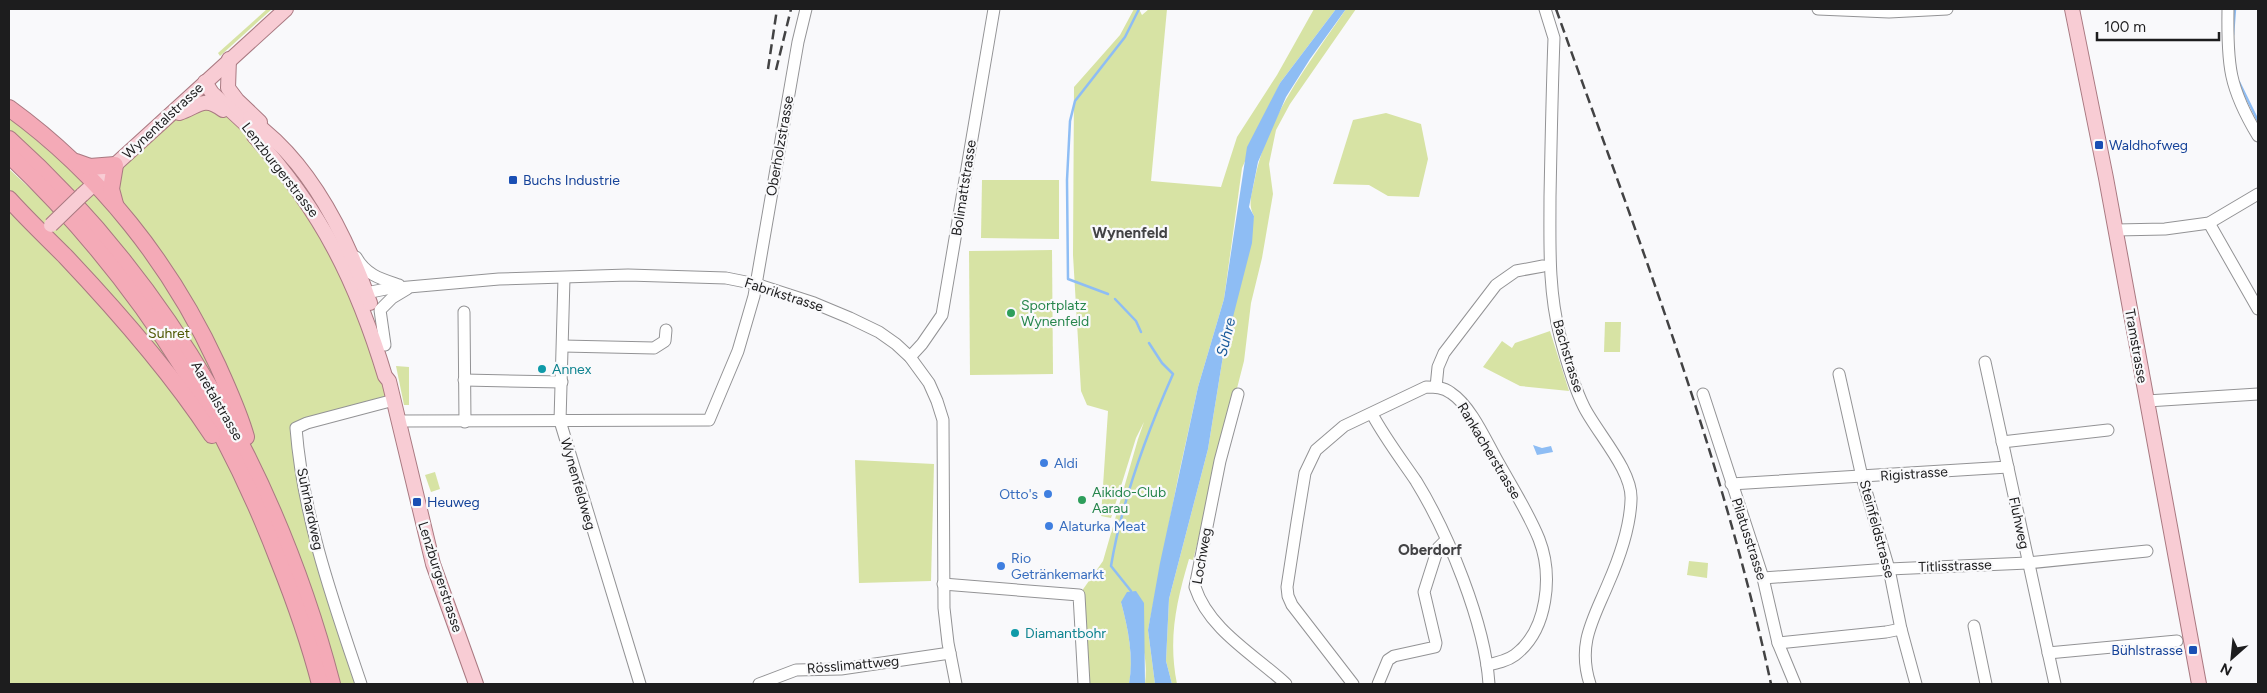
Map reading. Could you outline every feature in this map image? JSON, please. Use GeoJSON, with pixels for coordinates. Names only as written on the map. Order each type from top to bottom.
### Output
{"type":"FeatureCollection","features":[{"type":"Feature","properties":{"kind":"highway"},"geometry":{"type":"LineString","coordinates":[[9,108],[76,162],[92,187],[114,204],[164,269],[210,348],[243,427],[256,472]]}},
{"type":"Feature","properties":{"kind":"highway","name":"Aaretalstrasse"},"geometry":{"type":"LineString","coordinates":[[9,139],[65,194],[91,223],[166,318],[212,391],[256,472],[289,550],[332,684]]}},
{"type":"Feature","properties":{"kind":"highway","name":"Aaretalstrasse"},"geometry":{"type":"LineString","coordinates":[[9,155],[77,225],[124,282],[155,324],[223,434],[260,511],[296,607],[320,684]]}},
{"type":"Feature","properties":{"kind":"highway"},"geometry":{"type":"LineString","coordinates":[[76,162],[90,167],[115,165],[111,189],[114,204]]}},
{"type":"Feature","properties":{"kind":"highway"},"geometry":{"type":"LineString","coordinates":[[9,199],[46,230],[86,280],[174,381],[224,452],[260,511]]}},
{"type":"Feature","properties":{"kind":"main road","name":"Wynentalstrasse"},"geometry":{"type":"LineString","coordinates":[[46,230],[286,9]]}},
{"type":"Feature","properties":{"kind":"main road","name":"Tramstrasse"},"geometry":{"type":"LineString","coordinates":[[2072,9],[2116,230],[2199,684]]}},
{"type":"Feature","properties":{"kind":"main road"},"geometry":{"type":"LineString","coordinates":[[229,60],[228,88],[237,100],[271,133],[276,141]]}},
{"type":"Feature","properties":{"kind":"main road","name":"Lenzburgerstrasse"},"geometry":{"type":"LineString","coordinates":[[205,82],[212,93],[248,126],[254,136],[303,195],[332,242],[362,294],[385,345],[391,375],[389,381]]}},
{"type":"Feature","properties":{"kind":"main road","name":"Lenzburgerstrasse"},"geometry":{"type":"LineString","coordinates":[[205,82],[220,91],[276,141],[315,190],[336,222],[362,294],[385,376],[389,381],[433,564],[476,684]]}},
{"type":"Feature","properties":{"kind":"main road"},"geometry":{"type":"LineString","coordinates":[[171,115],[187,111],[197,104],[210,103],[224,110],[249,134],[254,136]]}},
{"type":"Feature","properties":{"kind":"street","name":"Oberholzstrasse"},"geometry":{"type":"LineString","coordinates":[[560,421],[709,420],[738,351],[756,284],[797,49],[806,9]]}},
{"type":"Feature","properties":{"kind":"street","name":"Bolimattstrasse"},"geometry":{"type":"LineString","coordinates":[[910,357],[922,344],[942,315],[994,9]]}},
{"type":"Feature","properties":{"kind":"street","name":"Bachstrasse"},"geometry":{"type":"LineString","coordinates":[[1545,9],[1554,38],[1550,266],[1554,309],[1567,363],[1583,404],[1620,466],[1631,492],[1629,518],[1625,534],[1609,582],[1585,642],[1586,671],[1590,684]]}},
{"type":"Feature","properties":{"kind":"street"},"geometry":{"type":"LineString","coordinates":[[1818,9],[1907,11],[1947,9]]}},
{"type":"Feature","properties":{"kind":"street"},"geometry":{"type":"LineString","coordinates":[[2228,9],[2228,55],[2231,78],[2238,100],[2258,136]]}},
{"type":"Feature","properties":{"kind":"street"},"geometry":{"type":"LineString","coordinates":[[2116,230],[2164,228],[2209,223],[2258,194]]}},
{"type":"Feature","properties":{"kind":"street","name":"Fabrikstrasse"},"geometry":{"type":"LineString","coordinates":[[336,222],[364,269],[374,276],[408,288]]}},
{"type":"Feature","properties":{"kind":"street"},"geometry":{"type":"LineString","coordinates":[[2209,223],[2258,309]]}},
{"type":"Feature","properties":{"kind":"street"},"geometry":{"type":"LineString","coordinates":[[1353,684],[1292,605],[1288,596],[1287,587],[1305,473],[1316,450],[1344,426],[1419,390],[1436,387],[1438,367],[1444,353],[1496,285],[1516,272],[1543,266]]}},
{"type":"Feature","properties":{"kind":"street","name":"Fabrikstrasse"},"geometry":{"type":"LineString","coordinates":[[362,294],[499,279],[672,275],[726,278],[756,284],[814,303],[879,332],[910,357],[929,383],[938,401],[943,420],[943,584],[950,653],[956,684]]}},
{"type":"Feature","properties":{"kind":"street","name":"Wynenfeldweg"},"geometry":{"type":"LineString","coordinates":[[564,278],[560,421],[640,684]]}},
{"type":"Feature","properties":{"kind":"street"},"geometry":{"type":"LineString","coordinates":[[2247,290],[2258,284]]}},
{"type":"Feature","properties":{"kind":"street","name":"Fabrikstrasse"},"geometry":{"type":"LineString","coordinates":[[385,345],[380,310],[392,298],[408,288]]}},
{"type":"Feature","properties":{"kind":"street"},"geometry":{"type":"LineString","coordinates":[[464,312],[464,422]]}},
{"type":"Feature","properties":{"kind":"street"},"geometry":{"type":"LineString","coordinates":[[563,346],[654,348],[665,341],[666,330]]}},
{"type":"Feature","properties":{"kind":"street","name":"Fluhweg"},"geometry":{"type":"LineString","coordinates":[[1985,362],[2055,684]]}},
{"type":"Feature","properties":{"kind":"street","name":"Steinfeldstrasse"},"geometry":{"type":"LineString","coordinates":[[1839,374],[1862,477],[1889,569],[1901,629],[1916,684]]}},
{"type":"Feature","properties":{"kind":"street"},"geometry":{"type":"LineString","coordinates":[[464,380],[562,382]]}},
{"type":"Feature","properties":{"kind":"street","name":"Rankacherstrasse"},"geometry":{"type":"LineString","coordinates":[[1436,387],[1452,393],[1479,428],[1534,530],[1546,563],[1544,605],[1537,628],[1531,639],[1514,656],[1487,665]]}},
{"type":"Feature","properties":{"kind":"street","name":"Lochweg"},"geometry":{"type":"LineString","coordinates":[[1238,394],[1220,461],[1195,587],[1202,604],[1230,638],[1286,684]]}},
{"type":"Feature","properties":{"kind":"street","name":"Pilatusstrasse"},"geometry":{"type":"LineString","coordinates":[[1703,394],[1763,578],[1778,643],[1794,684]]}},
{"type":"Feature","properties":{"kind":"street"},"geometry":{"type":"LineString","coordinates":[[2147,401],[2258,394]]}},
{"type":"Feature","properties":{"kind":"street","name":"Suhrhardweg"},"geometry":{"type":"LineString","coordinates":[[361,684],[323,573],[307,503],[296,428],[307,423],[394,400]]}},
{"type":"Feature","properties":{"kind":"street"},"geometry":{"type":"LineString","coordinates":[[1372,414],[1416,482],[1446,540],[1464,582],[1487,665],[1489,684]]}},
{"type":"Feature","properties":{"kind":"street"},"geometry":{"type":"LineString","coordinates":[[398,421],[560,421]]}},
{"type":"Feature","properties":{"kind":"street"},"geometry":{"type":"LineString","coordinates":[[2002,442],[2108,430]]}},
{"type":"Feature","properties":{"kind":"street","name":"Rigistrasse"},"geometry":{"type":"LineString","coordinates":[[1731,484],[2008,467]]}},
{"type":"Feature","properties":{"kind":"street"},"geometry":{"type":"LineString","coordinates":[[1378,684],[1388,660],[1394,656],[1435,647],[1436,643],[1424,592],[1438,548],[1446,540]]}},
{"type":"Feature","properties":{"kind":"street","name":"Titlisstrasse"},"geometry":{"type":"LineString","coordinates":[[1763,578],[1889,569],[2028,563],[2147,551]]}},
{"type":"Feature","properties":{"kind":"street"},"geometry":{"type":"LineString","coordinates":[[943,584],[1079,595],[1084,684]]}},
{"type":"Feature","properties":{"kind":"street"},"geometry":{"type":"LineString","coordinates":[[1974,626],[1986,684]]}},
{"type":"Feature","properties":{"kind":"street"},"geometry":{"type":"LineString","coordinates":[[1778,643],[1901,629]]}},
{"type":"Feature","properties":{"kind":"street"},"geometry":{"type":"LineString","coordinates":[[2048,653],[2177,641]]}},
{"type":"Feature","properties":{"kind":"street","name":"Rösslimattweg"},"geometry":{"type":"LineString","coordinates":[[759,684],[796,670],[841,669],[950,653]]}},
{"type":"Feature","properties":{"kind":"green space"},"geometry":{"type":"Polygon","coordinates":[[[267,9],[272,9],[220,56],[218,53],[267,9]]]}},
{"type":"Feature","properties":{"kind":"green space"},"geometry":{"type":"Polygon","coordinates":[[[1134,9],[1139,9],[1142,15],[1149,9],[1167,9],[1151,181],[1221,187],[1237,137],[1277,75],[1314,9],[1336,9],[1280,83],[1242,168],[1224,299],[1198,387],[1148,630],[1155,684],[1145,684],[1144,650],[1121,602],[1130,643],[1129,684],[1084,684],[1079,595],[1103,561],[1144,422],[1136,438],[1111,518],[1101,516],[1108,411],[1087,405],[1081,391],[1073,255],[1074,87],[1120,35],[1134,9]]]}},
{"type":"Feature","properties":{"kind":"green space"},"geometry":{"type":"Polygon","coordinates":[[[1346,9],[1356,9],[1290,104],[1276,130],[1269,164],[1273,194],[1262,258],[1251,303],[1244,361],[1193,560],[1189,559],[1180,591],[1173,636],[1174,668],[1177,684],[1172,684],[1166,661],[1169,599],[1208,449],[1223,356],[1254,216],[1251,200],[1260,159],[1268,135],[1291,92],[1346,9]]]}},
{"type":"Feature","properties":{"kind":"green space","name":"Suhret"},"geometry":{"type":"Polygon","coordinates":[[[205,82],[253,126],[287,163],[317,205],[346,254],[394,400],[296,428],[307,503],[361,684],[9,684],[9,199],[41,234],[205,82]]]}},
{"type":"Feature","properties":{"kind":"green space"},"geometry":{"type":"Polygon","coordinates":[[[1386,113],[1421,124],[1428,159],[1419,197],[1388,196],[1369,185],[1333,184],[1353,120],[1386,113]]]}},
{"type":"Feature","properties":{"kind":"green space"},"geometry":{"type":"Polygon","coordinates":[[[9,117],[87,186],[65,194],[9,139],[9,117]]]}},
{"type":"Feature","properties":{"kind":"green space"},"geometry":{"type":"Polygon","coordinates":[[[9,169],[58,214],[45,225],[9,189],[9,169]]]}},
{"type":"Feature","properties":{"kind":"green space"},"geometry":{"type":"Polygon","coordinates":[[[982,180],[1059,180],[1059,239],[981,238],[982,180]]]}},
{"type":"Feature","properties":{"kind":"green space","name":"Sportplatz Wynenfeld"},"geometry":{"type":"Polygon","coordinates":[[[1052,250],[1053,374],[970,375],[969,251],[1052,250]]]}},
{"type":"Feature","properties":{"kind":"green space"},"geometry":{"type":"Polygon","coordinates":[[[1605,322],[1621,322],[1620,352],[1604,352],[1605,322]]]}},
{"type":"Feature","properties":{"kind":"green space"},"geometry":{"type":"Polygon","coordinates":[[[1550,331],[1569,391],[1520,386],[1483,367],[1502,341],[1512,348],[1515,343],[1550,331]]]}},
{"type":"Feature","properties":{"kind":"green space"},"geometry":{"type":"Polygon","coordinates":[[[396,366],[409,367],[409,405],[404,405],[396,366]]]}},
{"type":"Feature","properties":{"kind":"green space"},"geometry":{"type":"Polygon","coordinates":[[[855,460],[934,464],[931,581],[859,583],[855,460]]]}},
{"type":"Feature","properties":{"kind":"green space"},"geometry":{"type":"Polygon","coordinates":[[[435,472],[440,489],[431,492],[425,475],[435,472]]]}},
{"type":"Feature","properties":{"kind":"green space"},"geometry":{"type":"Polygon","coordinates":[[[1689,561],[1708,563],[1707,578],[1687,575],[1689,561]]]}},
{"type":"Feature","properties":{"kind":"water","name":"Suhre"},"geometry":{"type":"Polygon","coordinates":[[[1336,9],[1346,9],[1310,59],[1286,97],[1258,162],[1249,207],[1254,216],[1252,243],[1223,356],[1208,449],[1169,599],[1166,661],[1172,684],[1155,684],[1148,630],[1160,563],[1198,387],[1224,299],[1247,147],[1280,83],[1336,9]]]}},
{"type":"Feature","properties":{"kind":"water"},"geometry":{"type":"Polygon","coordinates":[[[1533,445],[1542,448],[1551,446],[1553,452],[1537,455],[1533,445]]]}},
{"type":"Feature","properties":{"kind":"water"},"geometry":{"type":"Polygon","coordinates":[[[1136,591],[1144,603],[1145,684],[1129,684],[1130,643],[1121,602],[1127,592],[1136,591]]]}},
{"type":"Feature","properties":{"kind":"waterway"},"geometry":{"type":"LineString","coordinates":[[1108,294],[1068,279],[1067,180],[1070,121],[1075,101],[1125,37],[1139,9]]}},
{"type":"Feature","properties":{"kind":"waterway"},"geometry":{"type":"LineString","coordinates":[[2233,35],[2235,9]]}},
{"type":"Feature","properties":{"kind":"waterway"},"geometry":{"type":"LineString","coordinates":[[2239,82],[2258,121]]}},
{"type":"Feature","properties":{"kind":"waterway"},"geometry":{"type":"LineString","coordinates":[[1115,299],[1136,321],[1141,332]]}},
{"type":"Feature","properties":{"kind":"waterway"},"geometry":{"type":"LineString","coordinates":[[1131,591],[1111,566],[1128,492],[1153,420],[1173,374],[1162,363],[1149,343]]}},
{"type":"Feature","properties":{"kind":"railway"},"geometry":{"type":"LineString","coordinates":[[768,69],[777,9]]}},
{"type":"Feature","properties":{"kind":"railway"},"geometry":{"type":"LineString","coordinates":[[776,70],[791,9]]}},
{"type":"Feature","properties":{"kind":"railway"},"geometry":{"type":"LineString","coordinates":[[1556,9],[1646,259],[1702,427],[1728,512],[1771,684]]}},
{"type":"Feature","properties":{"kind":"place","name":"Waldhofweg"},"geometry":{"type":"Point","coordinates":[2099,145]}},
{"type":"Feature","properties":{"kind":"place","name":"Buchs Industrie"},"geometry":{"type":"Point","coordinates":[513,180]}},
{"type":"Feature","properties":{"kind":"place","name":"Sportplatz Wynenfeld"},"geometry":{"type":"Point","coordinates":[1011,313]}},
{"type":"Feature","properties":{"kind":"place","name":"Annex"},"geometry":{"type":"Point","coordinates":[542,369]}},
{"type":"Feature","properties":{"kind":"place","name":"Aldi"},"geometry":{"type":"Point","coordinates":[1044,463]}},
{"type":"Feature","properties":{"kind":"place","name":"Otto's"},"geometry":{"type":"Point","coordinates":[1048,494]}},
{"type":"Feature","properties":{"kind":"place","name":"Aikido-Club Aarau"},"geometry":{"type":"Point","coordinates":[1082,500]}},
{"type":"Feature","properties":{"kind":"place","name":"Heuweg"},"geometry":{"type":"Point","coordinates":[417,502]}},
{"type":"Feature","properties":{"kind":"place","name":"Alaturka Meat"},"geometry":{"type":"Point","coordinates":[1049,526]}},
{"type":"Feature","properties":{"kind":"place","name":"Rio Getränkemarkt"},"geometry":{"type":"Point","coordinates":[1001,566]}},
{"type":"Feature","properties":{"kind":"place","name":"Diamantbohr"},"geometry":{"type":"Point","coordinates":[1015,633]}},
{"type":"Feature","properties":{"kind":"place","name":"Bühlstrasse"},"geometry":{"type":"Point","coordinates":[2193,650]}},
{"type":"Feature","properties":{"kind":"district","name":"Wynenfeld"},"geometry":{"type":"Point","coordinates":[1130,233]}},
{"type":"Feature","properties":{"kind":"district","name":"Oberdorf"},"geometry":{"type":"Point","coordinates":[1430,550]}}]}
